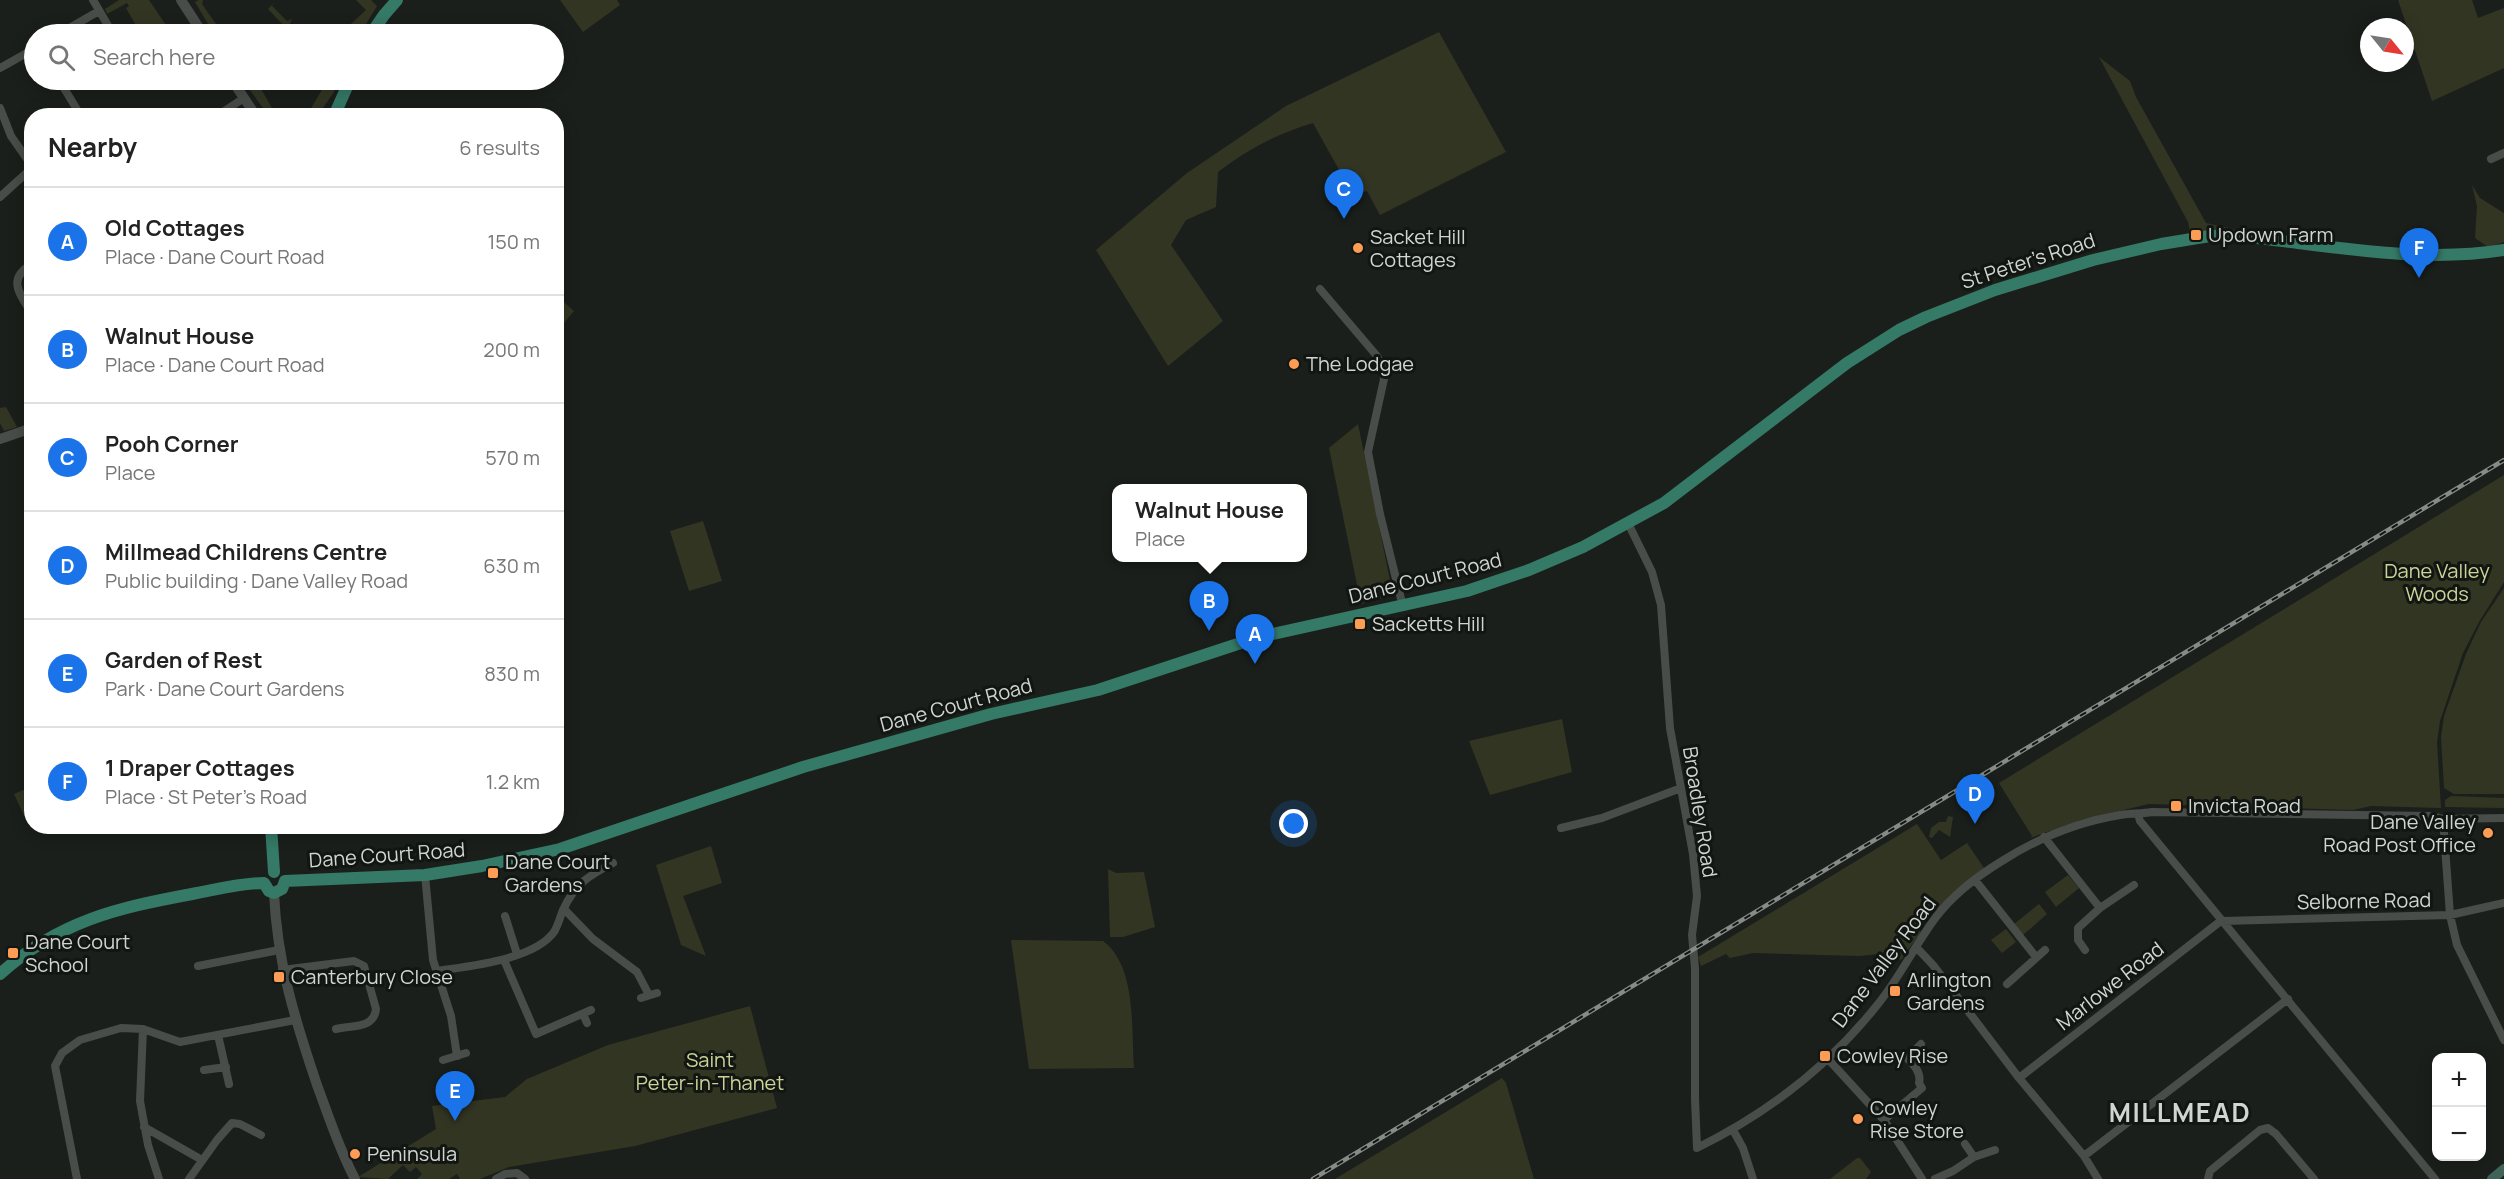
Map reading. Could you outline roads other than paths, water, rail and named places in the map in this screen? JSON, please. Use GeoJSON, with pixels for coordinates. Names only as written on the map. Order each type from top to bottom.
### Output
{"type":"FeatureCollection","features":[{"type":"Feature","properties":{"kind":"main road"},"geometry":{"type":"LineString","coordinates":[[378,24],[397,0]]}},
{"type":"Feature","properties":{"kind":"main road"},"geometry":{"type":"LineString","coordinates":[[337,108],[345,90]]}},
{"type":"Feature","properties":{"kind":"main road"},"geometry":{"type":"LineString","coordinates":[[333,108],[340,101]]}},
{"type":"Feature","properties":{"kind":"main road","name":"St Peter's Road"},"geometry":{"type":"LineString","coordinates":[[1628,523],[1673,496],[1829,376],[1884,338],[1926,316],[1961,302],[2044,274],[2139,248],[2210,236],[2242,237],[2419,256],[2453,256],[2504,250]]}},
{"type":"Feature","properties":{"kind":"main road","name":"Dane Court Road"},"geometry":{"type":"LineString","coordinates":[[285,881],[425,875],[482,866],[560,849],[814,764],[991,714],[1098,690],[1276,633],[1467,591],[1521,573],[1583,547],[1628,523]]}},
{"type":"Feature","properties":{"kind":"main road"},"geometry":{"type":"LineString","coordinates":[[272,834],[274,872]]}},
{"type":"Feature","properties":{"kind":"main road"},"geometry":{"type":"LineString","coordinates":[[274,872],[280,874],[285,881],[282,889],[274,893],[268,891],[264,883],[268,875],[274,872]]}},
{"type":"Feature","properties":{"kind":"main road"},"geometry":{"type":"LineString","coordinates":[[0,974],[41,942],[98,915],[134,905],[264,883]]}},
{"type":"Feature","properties":{"kind":"main road"},"geometry":{"type":"LineString","coordinates":[[2492,1179],[2504,1169]]}},
{"type":"Feature","properties":{"kind":"street"},"geometry":{"type":"LineString","coordinates":[[93,0],[107,24]]}},
{"type":"Feature","properties":{"kind":"street"},"geometry":{"type":"LineString","coordinates":[[181,0],[197,24]]}},
{"type":"Feature","properties":{"kind":"street"},"geometry":{"type":"LineString","coordinates":[[76,24],[99,11]]}},
{"type":"Feature","properties":{"kind":"street"},"geometry":{"type":"LineString","coordinates":[[0,68],[24,55]]}},
{"type":"Feature","properties":{"kind":"street"},"geometry":{"type":"LineString","coordinates":[[65,90],[76,108]]}},
{"type":"Feature","properties":{"kind":"street"},"geometry":{"type":"LineString","coordinates":[[239,90],[251,108]]}},
{"type":"Feature","properties":{"kind":"street"},"geometry":{"type":"LineString","coordinates":[[229,108],[244,98]]}},
{"type":"Feature","properties":{"kind":"street"},"geometry":{"type":"LineString","coordinates":[[0,108],[11,136],[24,155]]}},
{"type":"Feature","properties":{"kind":"street"},"geometry":{"type":"LineString","coordinates":[[2491,159],[2503,157]]}},
{"type":"Feature","properties":{"kind":"street"},"geometry":{"type":"LineString","coordinates":[[0,197],[24,174]]}},
{"type":"Feature","properties":{"kind":"street"},"geometry":{"type":"LineString","coordinates":[[24,269],[20,272],[16,284],[24,301]]}},
{"type":"Feature","properties":{"kind":"street"},"geometry":{"type":"LineString","coordinates":[[1320,289],[1377,356],[1382,366],[1384,379],[1368,452],[1380,514],[1404,606]]}},
{"type":"Feature","properties":{"kind":"street"},"geometry":{"type":"LineString","coordinates":[[0,439],[24,432]]}},
{"type":"Feature","properties":{"kind":"street","name":"Broadley Road"},"geometry":{"type":"LineString","coordinates":[[1628,523],[1652,572],[1661,605],[1670,728],[1693,854],[1697,896],[1692,935],[1695,968],[1697,1148]]}},
{"type":"Feature","properties":{"kind":"street"},"geometry":{"type":"LineString","coordinates":[[1561,828],[1602,818],[1681,788]]}},
{"type":"Feature","properties":{"kind":"street","name":"Dane Valley Road"},"geometry":{"type":"LineString","coordinates":[[1697,1148],[1733,1130],[1781,1098],[1828,1059],[1877,1005],[1937,915],[1975,880],[2002,861],[2044,837],[2076,825],[2122,814],[2152,812],[2431,816],[2443,819],[2504,818]]}},
{"type":"Feature","properties":{"kind":"street"},"geometry":{"type":"LineString","coordinates":[[2138,814],[2140,821],[2435,1179]]}},
{"type":"Feature","properties":{"kind":"street"},"geometry":{"type":"LineString","coordinates":[[2443,819],[2450,915],[2457,945],[2504,1040]]}},
{"type":"Feature","properties":{"kind":"street"},"geometry":{"type":"LineString","coordinates":[[2044,837],[2100,908]]}},
{"type":"Feature","properties":{"kind":"street"},"geometry":{"type":"LineString","coordinates":[[437,971],[504,960],[546,940],[555,931],[577,886],[613,863]]}},
{"type":"Feature","properties":{"kind":"street"},"geometry":{"type":"LineString","coordinates":[[425,875],[433,960],[452,1016],[457,1056]]}},
{"type":"Feature","properties":{"kind":"street"},"geometry":{"type":"LineString","coordinates":[[1975,880],[2036,957]]}},
{"type":"Feature","properties":{"kind":"street"},"geometry":{"type":"LineString","coordinates":[[2085,950],[2076,934],[2078,928],[2100,908],[2134,885]]}},
{"type":"Feature","properties":{"kind":"street"},"geometry":{"type":"LineString","coordinates":[[274,893],[282,970],[295,1020],[339,1148],[355,1179]]}},
{"type":"Feature","properties":{"kind":"street","name":"Selborne Road"},"geometry":{"type":"LineString","coordinates":[[2223,920],[2450,915],[2504,903]]}},
{"type":"Feature","properties":{"kind":"street"},"geometry":{"type":"LineString","coordinates":[[564,909],[593,939],[637,972],[649,996]]}},
{"type":"Feature","properties":{"kind":"street"},"geometry":{"type":"LineString","coordinates":[[505,916],[517,954]]}},
{"type":"Feature","properties":{"kind":"street","name":"Marlowe Road"},"geometry":{"type":"LineString","coordinates":[[2019,1078],[2223,920]]}},
{"type":"Feature","properties":{"kind":"street"},"geometry":{"type":"LineString","coordinates":[[1916,947],[1933,965],[2019,1078],[2084,1156],[2098,1179]]}},
{"type":"Feature","properties":{"kind":"street"},"geometry":{"type":"LineString","coordinates":[[203,962],[279,950]]}},
{"type":"Feature","properties":{"kind":"street"},"geometry":{"type":"LineString","coordinates":[[2007,984],[2045,950]]}},
{"type":"Feature","properties":{"kind":"street"},"geometry":{"type":"LineString","coordinates":[[504,960],[534,1037],[587,1012],[587,1023]]}},
{"type":"Feature","properties":{"kind":"street"},"geometry":{"type":"LineString","coordinates":[[282,970],[354,961],[364,966],[376,1010],[375,1016],[368,1023],[340,1025]]}},
{"type":"Feature","properties":{"kind":"street"},"geometry":{"type":"LineString","coordinates":[[2084,1156],[2288,999]]}},
{"type":"Feature","properties":{"kind":"street"},"geometry":{"type":"LineString","coordinates":[[77,1179],[56,1066],[62,1053],[81,1040],[121,1028],[143,1029],[180,1042],[295,1020]]}},
{"type":"Feature","properties":{"kind":"street"},"geometry":{"type":"LineString","coordinates":[[143,1029],[140,1101],[144,1126],[159,1179]]}},
{"type":"Feature","properties":{"kind":"street"},"geometry":{"type":"LineString","coordinates":[[218,1035],[229,1084]]}},
{"type":"Feature","properties":{"kind":"street"},"geometry":{"type":"LineString","coordinates":[[1884,1120],[1922,1089],[1918,1071],[1905,1056],[1921,1044]]}},
{"type":"Feature","properties":{"kind":"street"},"geometry":{"type":"LineString","coordinates":[[443,1060],[466,1053]]}},
{"type":"Feature","properties":{"kind":"street"},"geometry":{"type":"LineString","coordinates":[[1828,1059],[1884,1120],[1922,1179]]}},
{"type":"Feature","properties":{"kind":"street"},"geometry":{"type":"LineString","coordinates":[[204,1070],[226,1067]]}},
{"type":"Feature","properties":{"kind":"street"},"geometry":{"type":"LineString","coordinates":[[249,1129],[254,1120]]}},
{"type":"Feature","properties":{"kind":"street"},"geometry":{"type":"LineString","coordinates":[[189,1179],[232,1123],[240,1124],[261,1135]]}},
{"type":"Feature","properties":{"kind":"street"},"geometry":{"type":"LineString","coordinates":[[144,1126],[202,1160]]}},
{"type":"Feature","properties":{"kind":"street"},"geometry":{"type":"LineString","coordinates":[[2208,1179],[2210,1171],[2260,1130],[2268,1128],[2276,1134],[2314,1179]]}},
{"type":"Feature","properties":{"kind":"street"},"geometry":{"type":"LineString","coordinates":[[1733,1130],[1743,1148],[1753,1179]]}},
{"type":"Feature","properties":{"kind":"street"},"geometry":{"type":"LineString","coordinates":[[1965,1144],[1974,1157]]}},
{"type":"Feature","properties":{"kind":"street"},"geometry":{"type":"LineString","coordinates":[[1935,1179],[1953,1171],[1974,1157],[1995,1150]]}},
{"type":"Feature","properties":{"kind":"street"},"geometry":{"type":"LineString","coordinates":[[496,1179],[505,1174],[517,1173],[525,1179]]}},
{"type":"Feature","properties":{"kind":"railway"},"geometry":{"type":"LineString","coordinates":[[1313,1179],[2504,460]]}},
{"type":"Feature","properties":{"kind":"place","name":"Pooh Corner"},"geometry":{"type":"Point","coordinates":[1344,219]}},
{"type":"Feature","properties":{"kind":"place","name":"Updown Farm"},"geometry":{"type":"Point","coordinates":[2196,235]}},
{"type":"Feature","properties":{"kind":"place","name":"Sacket Hill Cottages"},"geometry":{"type":"Point","coordinates":[1358,248]}},
{"type":"Feature","properties":{"kind":"place","name":"1 Draper Cottages"},"geometry":{"type":"Point","coordinates":[2419,278]}},
{"type":"Feature","properties":{"kind":"place","name":"The Lodgae"},"geometry":{"type":"Point","coordinates":[1294,364]}},
{"type":"Feature","properties":{"kind":"place","name":"Sacketts Hill"},"geometry":{"type":"Point","coordinates":[1360,624]}},
{"type":"Feature","properties":{"kind":"place","name":"Walnut House"},"geometry":{"type":"Point","coordinates":[1209,631]}},
{"type":"Feature","properties":{"kind":"place","name":"Old Cottages"},"geometry":{"type":"Point","coordinates":[1255,664]}},
{"type":"Feature","properties":{"kind":"place","name":"Invicta Road"},"geometry":{"type":"Point","coordinates":[2176,806]}},
{"type":"Feature","properties":{"kind":"place","name":"Millmead Childrens Centre"},"geometry":{"type":"Point","coordinates":[1975,824]}},
{"type":"Feature","properties":{"kind":"place","name":"Dane Valley Road Post Office"},"geometry":{"type":"Point","coordinates":[2488,833]}},
{"type":"Feature","properties":{"kind":"place","name":"Dane Court Gardens"},"geometry":{"type":"Point","coordinates":[493,873]}},
{"type":"Feature","properties":{"kind":"place","name":"Dane Court School"},"geometry":{"type":"Point","coordinates":[13,953]}},
{"type":"Feature","properties":{"kind":"place","name":"Canterbury Close"},"geometry":{"type":"Point","coordinates":[279,977]}},
{"type":"Feature","properties":{"kind":"place","name":"Arlington Gardens"},"geometry":{"type":"Point","coordinates":[1895,991]}},
{"type":"Feature","properties":{"kind":"place","name":"Cowley Rise"},"geometry":{"type":"Point","coordinates":[1825,1056]}},
{"type":"Feature","properties":{"kind":"place","name":"Cowley Rise Store"},"geometry":{"type":"Point","coordinates":[1858,1119]}},
{"type":"Feature","properties":{"kind":"place","name":"Garden of Rest"},"geometry":{"type":"Point","coordinates":[455,1121]}},
{"type":"Feature","properties":{"kind":"place","name":"Peninsula"},"geometry":{"type":"Point","coordinates":[355,1154]}},
{"type":"Feature","properties":{"kind":"district","name":"MILLMEAD"},"geometry":{"type":"Point","coordinates":[2180,1113]}},
{"type":"Feature","properties":{"kind":"park label","name":"Dane Valley Woods"},"geometry":{"type":"Point","coordinates":[2437,582]}},
{"type":"Feature","properties":{"kind":"park label","name":"Saint Peter-in-Thanet"},"geometry":{"type":"Point","coordinates":[710,1072]}}]}
